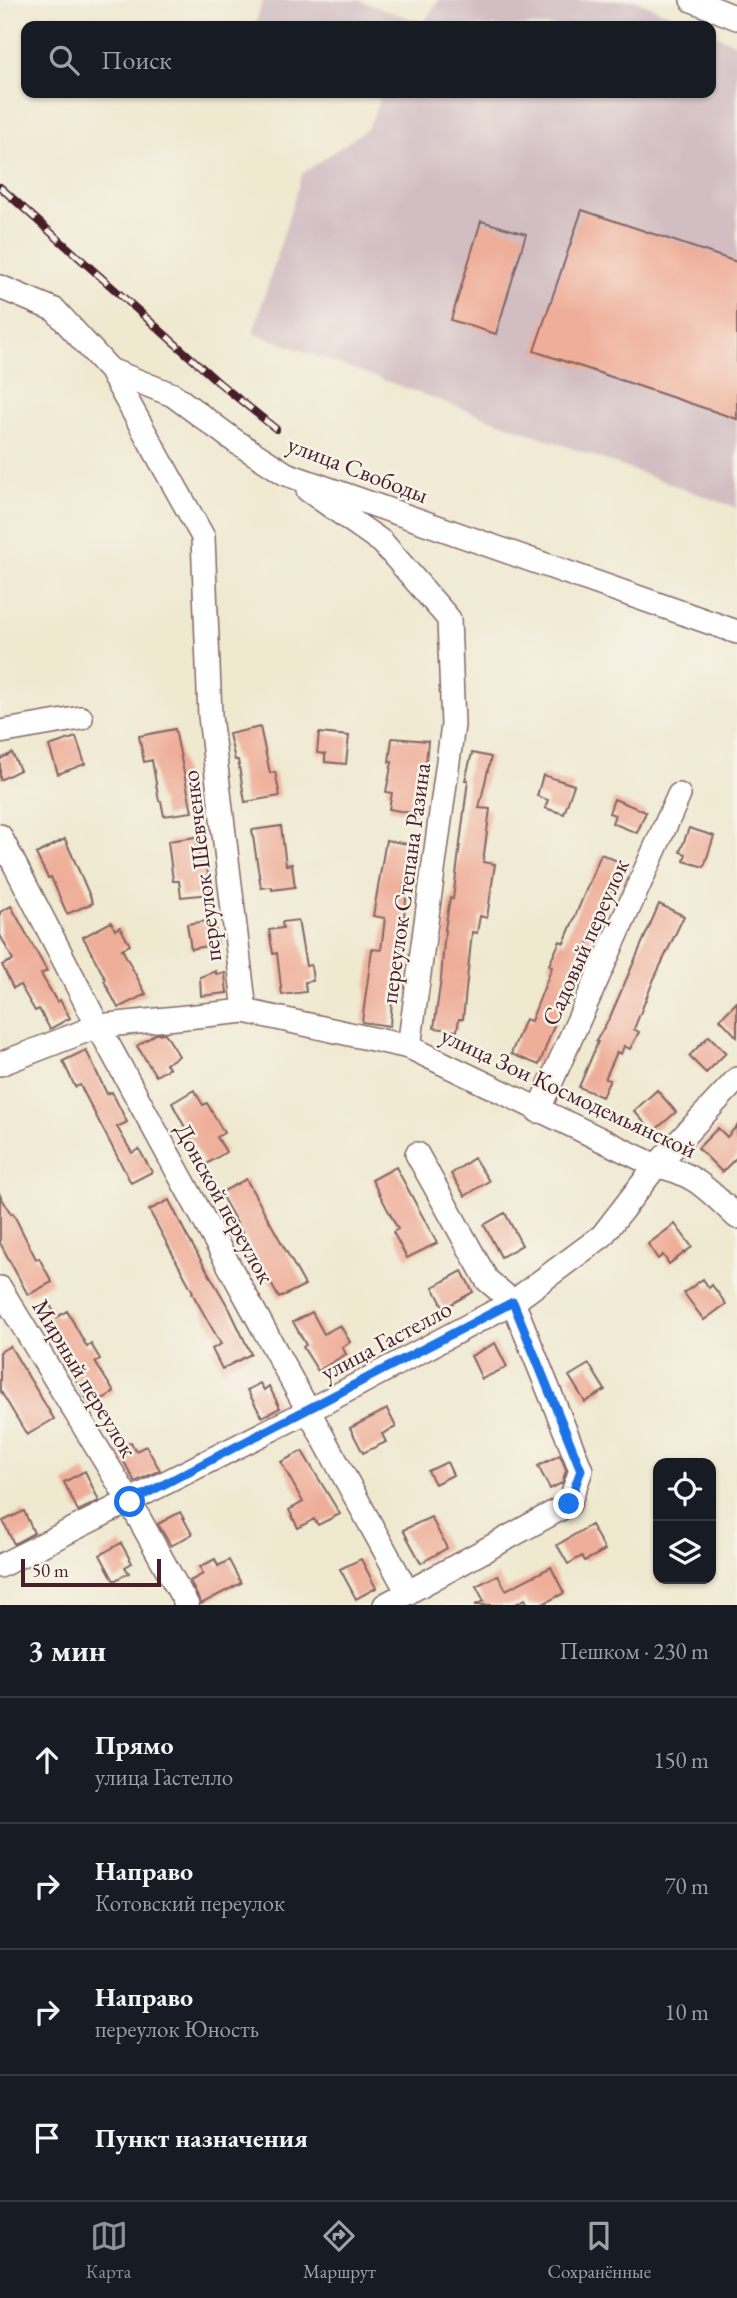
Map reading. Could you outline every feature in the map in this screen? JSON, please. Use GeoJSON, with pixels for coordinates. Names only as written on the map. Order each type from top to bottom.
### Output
{"type":"FeatureCollection","features":[{"type":"Feature","properties":{"kind":"street"},"geometry":{"type":"LineString","coordinates":[[692,0],[737,18]]}},
{"type":"Feature","properties":{"kind":"street","name":"улица Свободы"},"geometry":{"type":"LineString","coordinates":[[0,287],[55,310],[110,370],[173,395],[234,442],[286,474],[737,632]]}},
{"type":"Feature","properties":{"kind":"street","name":"переулок Шевченко"},"geometry":{"type":"LineString","coordinates":[[110,370],[203,537],[210,716],[245,1011]]}},
{"type":"Feature","properties":{"kind":"street","name":"переулок Степана Разина"},"geometry":{"type":"LineString","coordinates":[[286,474],[382,542],[449,619],[453,725],[409,1047]]}},
{"type":"Feature","properties":{"kind":"street"},"geometry":{"type":"LineString","coordinates":[[0,732],[81,718]]}},
{"type":"Feature","properties":{"kind":"street","name":"Садовый переулок"},"geometry":{"type":"LineString","coordinates":[[538,1111],[679,795]]}},
{"type":"Feature","properties":{"kind":"street","name":"Донской переулок"},"geometry":{"type":"LineString","coordinates":[[0,836],[98,1026],[408,1593]]}},
{"type":"Feature","properties":{"kind":"street","name":"улица Зои Космодемьянской"},"geometry":{"type":"LineString","coordinates":[[0,1064],[98,1026],[245,1011],[409,1047],[656,1166],[676,1169],[698,1181],[737,1217]]}},
{"type":"Feature","properties":{"kind":"street","name":"улица Гастелло"},"geometry":{"type":"LineString","coordinates":[[0,1566],[308,1411],[513,1302],[603,1236],[656,1166],[737,1079]]}},
{"type":"Feature","properties":{"kind":"street"},"geometry":{"type":"LineString","coordinates":[[385,1605],[569,1504],[581,1470],[513,1302],[487,1280],[417,1154]]}},
{"type":"Feature","properties":{"kind":"street","name":"Мирный переулок"},"geometry":{"type":"LineString","coordinates":[[0,1288],[130,1502],[187,1605]]}},
{"type":"Feature","properties":{"kind":"shaded area"},"geometry":{"type":"Polygon","coordinates":[[[263,0],[358,0],[417,21],[257,21],[263,0]]]}},
{"type":"Feature","properties":{"kind":"shaded area"},"geometry":{"type":"Polygon","coordinates":[[[439,0],[636,0],[684,21],[424,21],[439,0]]]}},
{"type":"Feature","properties":{"kind":"shaded area"},"geometry":{"type":"Polygon","coordinates":[[[716,35],[737,44],[737,508],[253,333],[302,174],[368,128],[380,99],[377,98],[716,98],[716,35]]]}},
{"type":"Feature","properties":{"kind":"building"},"geometry":{"type":"Polygon","coordinates":[[[582,210],[737,262],[737,419],[534,351],[582,210]]]}},
{"type":"Feature","properties":{"kind":"building"},"geometry":{"type":"Polygon","coordinates":[[[481,221],[526,234],[496,334],[451,320],[481,221]]]}},
{"type":"Feature","properties":{"kind":"building"},"geometry":{"type":"Polygon","coordinates":[[[260,727],[270,773],[275,772],[280,796],[245,802],[238,760],[235,760],[229,734],[260,727]]]}},
{"type":"Feature","properties":{"kind":"building"},"geometry":{"type":"Polygon","coordinates":[[[175,729],[192,812],[164,816],[152,760],[144,762],[139,736],[175,729]]]}},
{"type":"Feature","properties":{"kind":"building"},"geometry":{"type":"Polygon","coordinates":[[[319,733],[349,736],[346,764],[325,762],[325,754],[317,753],[319,733]]]}},
{"type":"Feature","properties":{"kind":"building"},"geometry":{"type":"Polygon","coordinates":[[[76,737],[85,764],[58,774],[49,746],[76,737]]]}},
{"type":"Feature","properties":{"kind":"building"},"geometry":{"type":"Polygon","coordinates":[[[392,738],[428,741],[425,773],[416,814],[389,809],[392,793],[386,792],[392,762],[389,762],[392,738]]]}},
{"type":"Feature","properties":{"kind":"building"},"geometry":{"type":"Polygon","coordinates":[[[12,753],[20,770],[0,780],[0,759],[12,753]]]}},
{"type":"Feature","properties":{"kind":"building"},"geometry":{"type":"Polygon","coordinates":[[[472,753],[491,757],[479,808],[490,809],[483,862],[495,864],[487,918],[480,916],[477,933],[472,932],[463,1019],[459,1019],[457,1031],[434,1028],[445,929],[450,898],[453,899],[468,780],[465,780],[472,753]]]}},
{"type":"Feature","properties":{"kind":"building"},"geometry":{"type":"Polygon","coordinates":[[[543,775],[574,785],[564,814],[545,808],[548,800],[537,796],[543,775]]]}},
{"type":"Feature","properties":{"kind":"building"},"geometry":{"type":"Polygon","coordinates":[[[614,799],[646,812],[637,833],[612,823],[615,815],[609,813],[614,799]]]}},
{"type":"Feature","properties":{"kind":"building"},"geometry":{"type":"Polygon","coordinates":[[[281,826],[286,865],[292,864],[295,887],[272,890],[272,887],[261,888],[252,830],[281,826]]]}},
{"type":"Feature","properties":{"kind":"building"},"geometry":{"type":"Polygon","coordinates":[[[689,828],[714,836],[704,867],[684,861],[686,854],[680,852],[689,828]]]}},
{"type":"Feature","properties":{"kind":"building"},"geometry":{"type":"Polygon","coordinates":[[[196,837],[200,861],[206,860],[211,894],[181,897],[179,881],[173,881],[168,841],[196,837]]]}},
{"type":"Feature","properties":{"kind":"building"},"geometry":{"type":"Polygon","coordinates":[[[65,839],[93,903],[67,914],[51,877],[48,878],[36,854],[65,839]]]}},
{"type":"Feature","properties":{"kind":"building"},"geometry":{"type":"Polygon","coordinates":[[[386,840],[413,845],[403,892],[407,893],[394,976],[390,1026],[362,1022],[372,949],[381,950],[385,918],[373,916],[386,840]]]}},
{"type":"Feature","properties":{"kind":"building"},"geometry":{"type":"Polygon","coordinates":[[[601,854],[622,863],[609,899],[573,976],[539,1065],[511,1054],[525,1019],[531,1021],[552,967],[549,965],[560,941],[564,943],[601,854]]]}},
{"type":"Feature","properties":{"kind":"building"},"geometry":{"type":"Polygon","coordinates":[[[659,904],[684,916],[634,1029],[639,1032],[630,1049],[624,1046],[621,1054],[617,1052],[605,1079],[610,1080],[602,1097],[579,1087],[598,1042],[596,1041],[610,1017],[659,904]]]}},
{"type":"Feature","properties":{"kind":"building"},"geometry":{"type":"Polygon","coordinates":[[[11,906],[47,971],[41,974],[70,1018],[50,1029],[39,1009],[35,1011],[20,985],[13,988],[2,965],[13,960],[0,935],[0,912],[11,906]]]}},
{"type":"Feature","properties":{"kind":"building"},"geometry":{"type":"Polygon","coordinates":[[[214,920],[218,944],[191,949],[187,924],[214,920]]]}},
{"type":"Feature","properties":{"kind":"building"},"geometry":{"type":"Polygon","coordinates":[[[298,920],[306,966],[311,965],[313,981],[305,982],[306,992],[282,995],[277,953],[273,954],[269,930],[283,928],[282,922],[298,920]]]}},
{"type":"Feature","properties":{"kind":"building"},"geometry":{"type":"Polygon","coordinates":[[[111,922],[115,930],[120,927],[130,945],[122,949],[146,994],[118,1008],[83,937],[111,922]]]}},
{"type":"Feature","properties":{"kind":"building"},"geometry":{"type":"Polygon","coordinates":[[[216,971],[216,974],[225,973],[227,993],[201,996],[200,977],[216,971]]]}},
{"type":"Feature","properties":{"kind":"building"},"geometry":{"type":"Polygon","coordinates":[[[737,1002],[737,1037],[720,1019],[737,1002]]]}},
{"type":"Feature","properties":{"kind":"building"},"geometry":{"type":"Polygon","coordinates":[[[165,1033],[179,1056],[166,1064],[169,1068],[156,1076],[137,1046],[156,1034],[165,1033]]]}},
{"type":"Feature","properties":{"kind":"building"},"geometry":{"type":"Polygon","coordinates":[[[709,1036],[726,1053],[706,1073],[689,1056],[709,1036]]]}},
{"type":"Feature","properties":{"kind":"building"},"geometry":{"type":"Polygon","coordinates":[[[86,1050],[107,1094],[112,1092],[127,1122],[117,1127],[132,1153],[139,1149],[152,1172],[131,1183],[80,1085],[75,1087],[63,1061],[86,1050]]]}},
{"type":"Feature","properties":{"kind":"building"},"geometry":{"type":"Polygon","coordinates":[[[194,1090],[203,1105],[207,1103],[224,1133],[217,1137],[226,1152],[205,1165],[172,1103],[194,1090]]]}},
{"type":"Feature","properties":{"kind":"building"},"geometry":{"type":"Polygon","coordinates":[[[657,1090],[676,1112],[653,1132],[634,1111],[657,1090]]]}},
{"type":"Feature","properties":{"kind":"building"},"geometry":{"type":"Polygon","coordinates":[[[737,1126],[737,1157],[722,1172],[698,1148],[718,1128],[727,1137],[737,1126]]]}},
{"type":"Feature","properties":{"kind":"building"},"geometry":{"type":"Polygon","coordinates":[[[474,1158],[489,1181],[465,1196],[451,1174],[474,1158]]]}},
{"type":"Feature","properties":{"kind":"building"},"geometry":{"type":"Polygon","coordinates":[[[396,1167],[437,1243],[407,1258],[393,1232],[398,1229],[372,1180],[396,1167]]]}},
{"type":"Feature","properties":{"kind":"building"},"geometry":{"type":"Polygon","coordinates":[[[246,1179],[305,1285],[279,1298],[220,1193],[246,1179]]]}},
{"type":"Feature","properties":{"kind":"building"},"geometry":{"type":"Polygon","coordinates":[[[0,1195],[52,1282],[28,1295],[0,1243],[0,1195]]]}},
{"type":"Feature","properties":{"kind":"building"},"geometry":{"type":"Polygon","coordinates":[[[169,1200],[230,1310],[251,1354],[222,1369],[212,1349],[221,1344],[149,1210],[169,1200]]]}},
{"type":"Feature","properties":{"kind":"building"},"geometry":{"type":"Polygon","coordinates":[[[505,1213],[522,1245],[501,1257],[484,1225],[505,1213]]]}},
{"type":"Feature","properties":{"kind":"building"},"geometry":{"type":"Polygon","coordinates":[[[675,1224],[692,1247],[669,1264],[663,1255],[658,1259],[648,1244],[675,1224]]]}},
{"type":"Feature","properties":{"kind":"building"},"geometry":{"type":"Polygon","coordinates":[[[462,1271],[473,1292],[444,1308],[433,1287],[462,1271]]]}},
{"type":"Feature","properties":{"kind":"building"},"geometry":{"type":"Polygon","coordinates":[[[703,1279],[709,1288],[712,1285],[726,1304],[704,1320],[684,1293],[703,1279]]]}},
{"type":"Feature","properties":{"kind":"building"},"geometry":{"type":"Polygon","coordinates":[[[50,1305],[57,1317],[67,1311],[87,1347],[91,1344],[100,1359],[95,1362],[114,1392],[91,1406],[37,1312],[50,1305]]]}},
{"type":"Feature","properties":{"kind":"building"},"geometry":{"type":"Polygon","coordinates":[[[312,1312],[324,1334],[340,1325],[350,1342],[342,1347],[346,1354],[318,1371],[303,1347],[306,1345],[293,1322],[312,1312]]]}},
{"type":"Feature","properties":{"kind":"building"},"geometry":{"type":"Polygon","coordinates":[[[495,1343],[507,1367],[482,1379],[471,1356],[495,1343]]]}},
{"type":"Feature","properties":{"kind":"building"},"geometry":{"type":"Polygon","coordinates":[[[10,1346],[54,1419],[27,1435],[0,1390],[0,1352],[10,1346]]]}},
{"type":"Feature","properties":{"kind":"building"},"geometry":{"type":"Polygon","coordinates":[[[589,1364],[605,1390],[585,1402],[569,1376],[589,1364]]]}},
{"type":"Feature","properties":{"kind":"building"},"geometry":{"type":"Polygon","coordinates":[[[260,1383],[264,1390],[269,1386],[280,1408],[262,1417],[247,1390],[260,1383]]]}},
{"type":"Feature","properties":{"kind":"building"},"geometry":{"type":"Polygon","coordinates":[[[387,1409],[396,1427],[382,1434],[386,1442],[363,1453],[350,1428],[387,1409]]]}},
{"type":"Feature","properties":{"kind":"building"},"geometry":{"type":"Polygon","coordinates":[[[131,1442],[136,1451],[146,1446],[160,1470],[135,1482],[117,1449],[131,1442]]]}},
{"type":"Feature","properties":{"kind":"building"},"geometry":{"type":"Polygon","coordinates":[[[302,1451],[340,1514],[318,1525],[314,1519],[298,1528],[289,1510],[303,1502],[281,1462],[302,1451]]]}},
{"type":"Feature","properties":{"kind":"building"},"geometry":{"type":"Polygon","coordinates":[[[560,1455],[566,1470],[562,1483],[550,1489],[538,1466],[560,1455]]]}},
{"type":"Feature","properties":{"kind":"building"},"geometry":{"type":"Polygon","coordinates":[[[447,1462],[453,1475],[435,1484],[428,1471],[447,1462]]]}},
{"type":"Feature","properties":{"kind":"building"},"geometry":{"type":"Polygon","coordinates":[[[85,1471],[99,1501],[78,1511],[64,1482],[85,1471]]]}},
{"type":"Feature","properties":{"kind":"building"},"geometry":{"type":"Polygon","coordinates":[[[24,1511],[34,1533],[14,1544],[3,1521],[24,1511]]]}},
{"type":"Feature","properties":{"kind":"building"},"geometry":{"type":"Polygon","coordinates":[[[180,1512],[192,1534],[171,1546],[158,1524],[180,1512]]]}},
{"type":"Feature","properties":{"kind":"building"},"geometry":{"type":"Polygon","coordinates":[[[431,1517],[447,1548],[421,1563],[403,1530],[431,1517]]]}},
{"type":"Feature","properties":{"kind":"building"},"geometry":{"type":"Polygon","coordinates":[[[591,1525],[605,1550],[585,1561],[582,1556],[568,1564],[557,1545],[591,1525]]]}},
{"type":"Feature","properties":{"kind":"building"},"geometry":{"type":"Polygon","coordinates":[[[121,1543],[132,1563],[125,1567],[129,1573],[114,1581],[100,1555],[121,1543]]]}},
{"type":"Feature","properties":{"kind":"building"},"geometry":{"type":"Polygon","coordinates":[[[215,1559],[218,1566],[229,1560],[241,1583],[201,1604],[190,1581],[203,1574],[200,1567],[215,1559]]]}},
{"type":"Feature","properties":{"kind":"building"},"geometry":{"type":"Polygon","coordinates":[[[361,1559],[376,1588],[356,1599],[340,1569],[361,1559]]]}},
{"type":"Feature","properties":{"kind":"building"},"geometry":{"type":"Polygon","coordinates":[[[551,1567],[564,1593],[541,1605],[528,1605],[525,1599],[514,1605],[475,1605],[484,1601],[476,1586],[498,1575],[506,1590],[551,1567]]]}},
{"type":"Feature","properties":{"kind":"railway"},"geometry":{"type":"LineString","coordinates":[[0,187],[218,382],[276,429]]}},
{"type":"Feature","properties":{"kind":"route"},"geometry":{"type":"LineString","coordinates":[[130,1502],[513,1302],[581,1470],[569,1504]]}}]}
